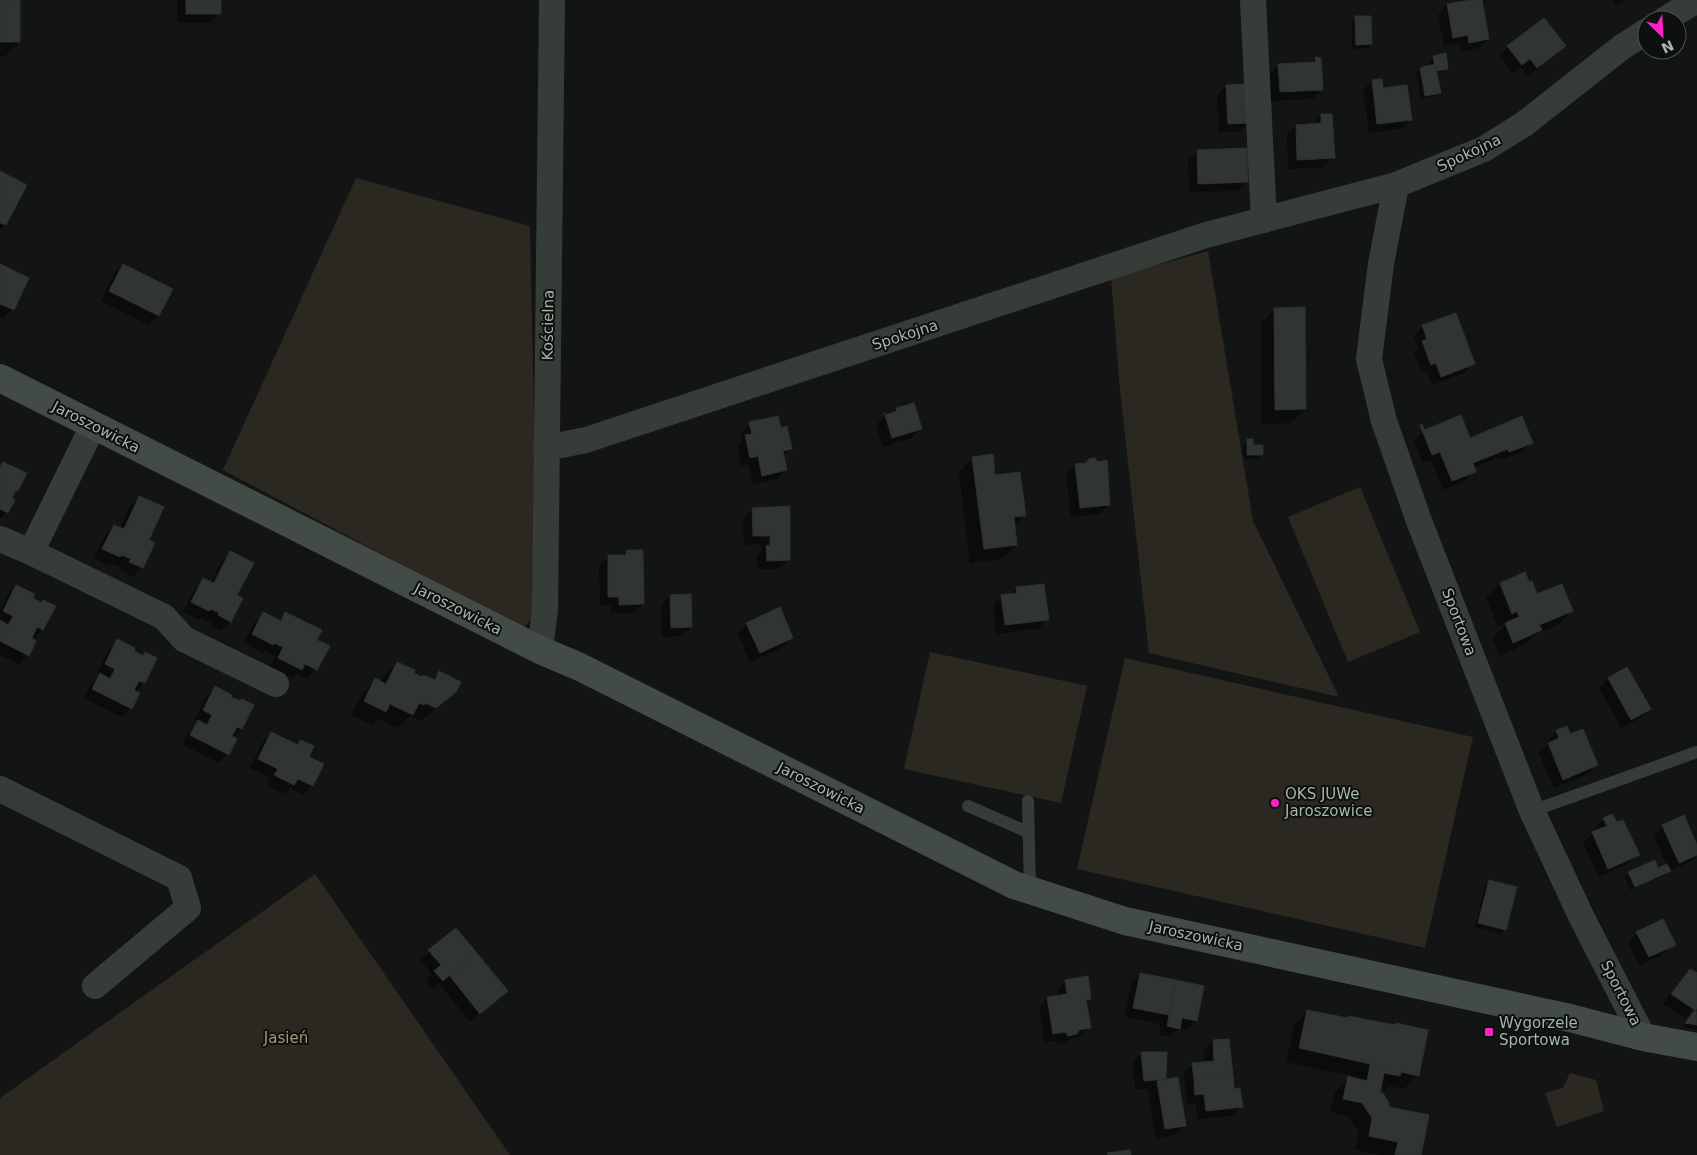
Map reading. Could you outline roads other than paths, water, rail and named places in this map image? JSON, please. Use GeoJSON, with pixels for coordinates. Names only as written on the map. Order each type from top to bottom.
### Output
{"type":"FeatureCollection","features":[{"type":"Feature","properties":{"kind":"street","name":"Kościelna"},"geometry":{"type":"LineString","coordinates":[[540,650],[545,610],[552,0]]}},
{"type":"Feature","properties":{"kind":"street"},"geometry":{"type":"LineString","coordinates":[[1253,0],[1264,220]]}},
{"type":"Feature","properties":{"kind":"street"},"geometry":{"type":"LineString","coordinates":[[1680,10],[1697,0]]}},
{"type":"Feature","properties":{"kind":"street","name":"Spokojna"},"geometry":{"type":"LineString","coordinates":[[546,448],[586,440],[1206,235],[1396,185],[1484,149],[1524,124],[1622,47],[1637,37]]}},
{"type":"Feature","properties":{"kind":"street","name":"Sportowa"},"geometry":{"type":"LineString","coordinates":[[1396,185],[1381,264],[1369,359],[1384,421],[1413,504],[1532,811],[1581,916],[1643,1037]]}},
{"type":"Feature","properties":{"kind":"street","name":"Jaroszowicka"},"geometry":{"type":"LineString","coordinates":[[0,378],[540,650],[580,667],[1014,885],[1125,921],[1562,1016],[1643,1037],[1697,1046]]}},
{"type":"Feature","properties":{"kind":"street"},"geometry":{"type":"LineString","coordinates":[[31,552],[94,426]]}},
{"type":"Feature","properties":{"kind":"street"},"geometry":{"type":"LineString","coordinates":[[0,539],[31,552],[164,617],[184,639],[276,684]]}},
{"type":"Feature","properties":{"kind":"street"},"geometry":{"type":"LineString","coordinates":[[0,789],[179,878],[188,908],[95,986]]}},
{"type":"Feature","properties":{"kind":"lane"},"geometry":{"type":"LineString","coordinates":[[1532,811],[1697,752]]}},
{"type":"Feature","properties":{"kind":"lane"},"geometry":{"type":"LineString","coordinates":[[1028,801],[1030,890]]}},
{"type":"Feature","properties":{"kind":"lane"},"geometry":{"type":"LineString","coordinates":[[968,806],[1028,832]]}},
{"type":"Feature","properties":{"kind":"place","name":"OKS JUWe Jaroszowice"},"geometry":{"type":"Point","coordinates":[1275,803]}},
{"type":"Feature","properties":{"kind":"place","name":"Wygorzele Sportowa"},"geometry":{"type":"Point","coordinates":[1489,1032]}},
{"type":"Feature","properties":{"kind":"park label","name":"Jasień"},"geometry":{"type":"Point","coordinates":[286,1038]}}]}
